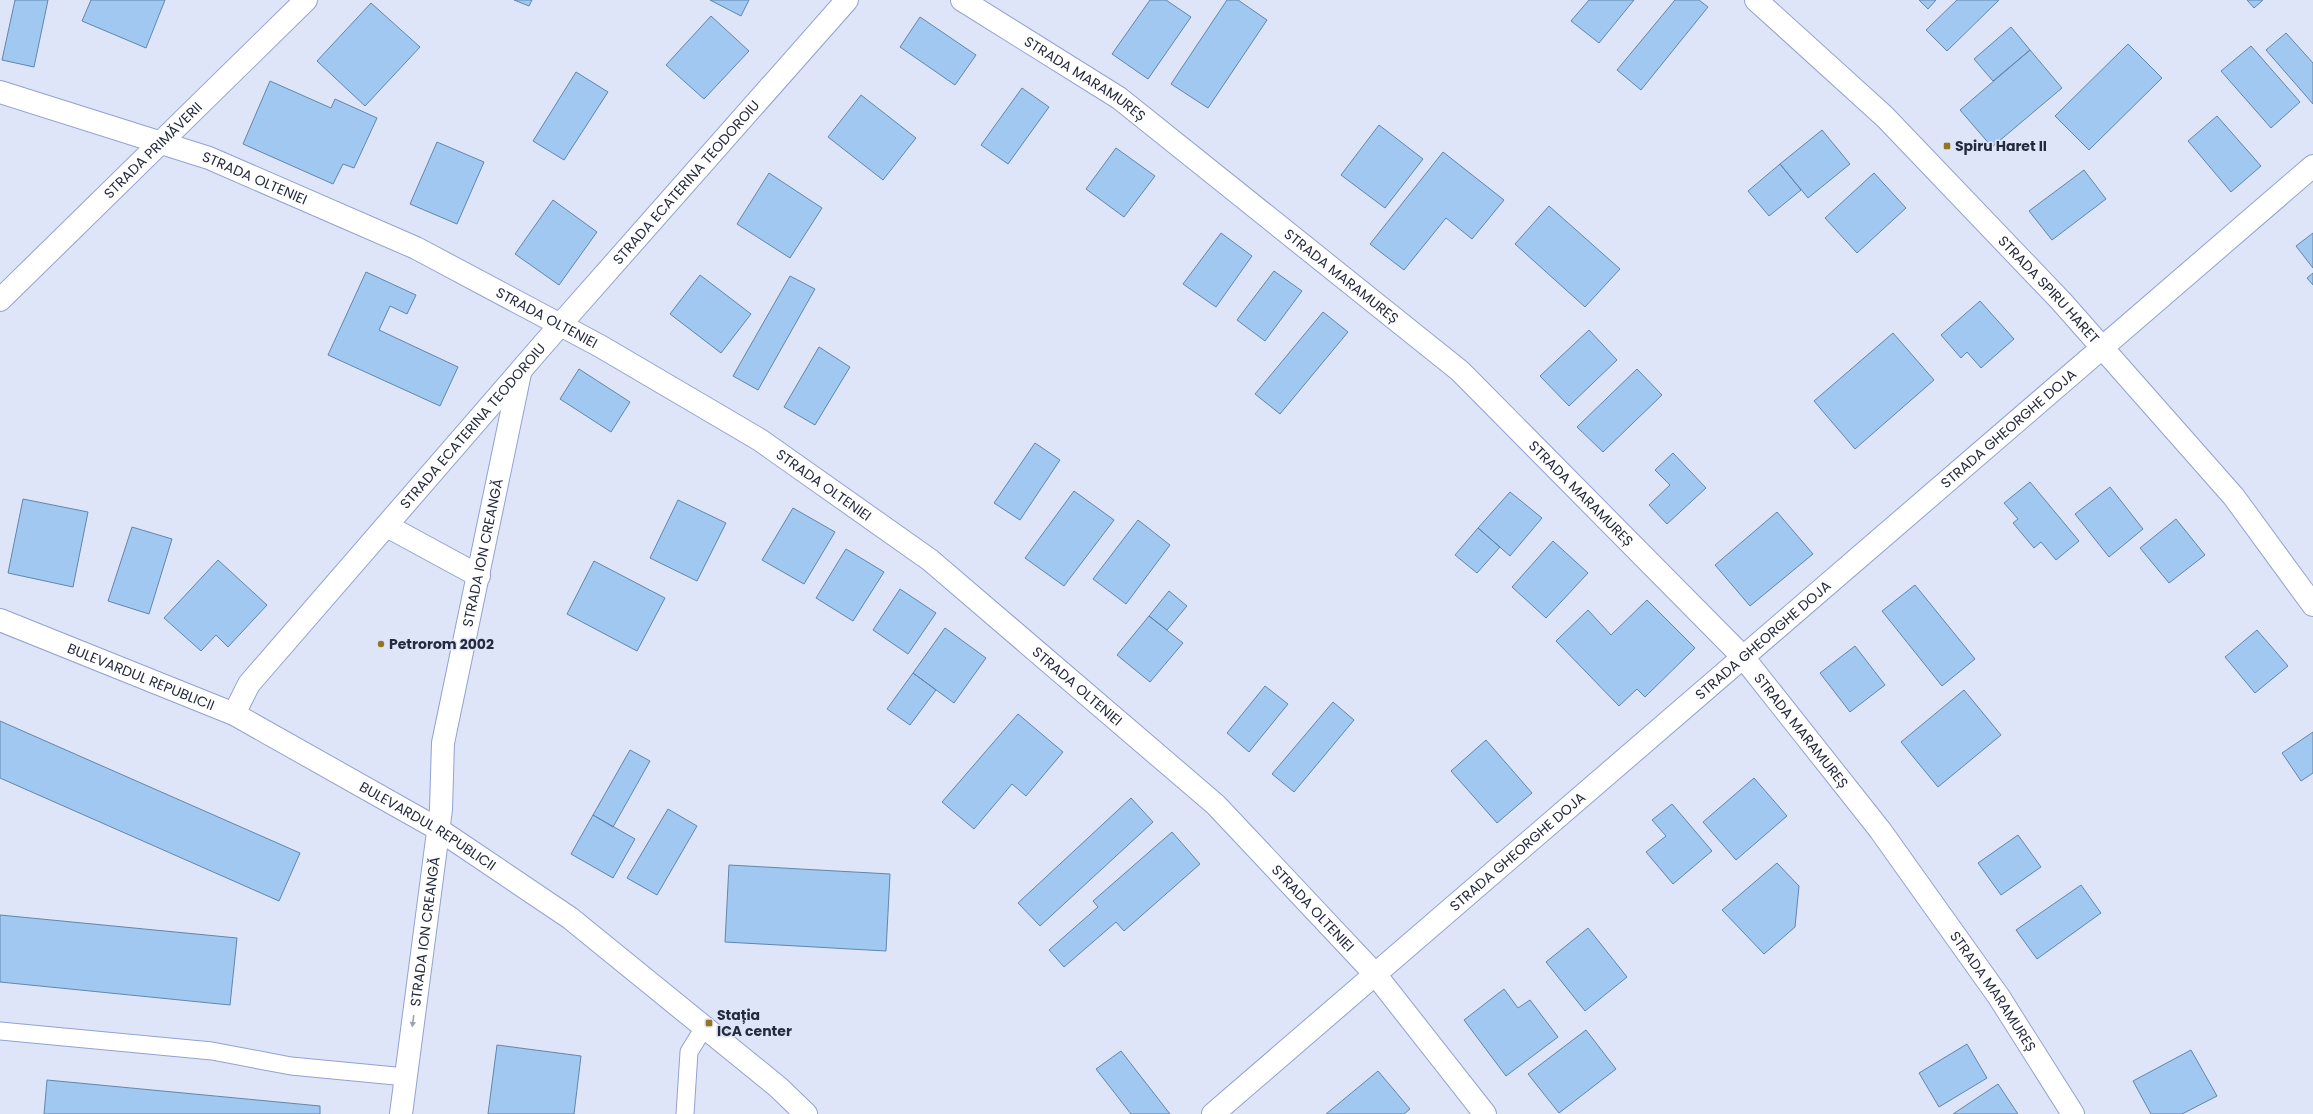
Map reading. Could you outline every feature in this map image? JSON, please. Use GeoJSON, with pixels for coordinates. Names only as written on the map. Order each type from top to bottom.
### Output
{"type":"FeatureCollection","features":[{"type":"Feature","properties":{"kind":"street","name":"STRADA PRIMĂVERII"},"geometry":{"type":"LineString","coordinates":[[0,300],[159,142],[306,0]]}},
{"type":"Feature","properties":{"kind":"street","name":"STRADA ECATERINA TEODOROIU"},"geometry":{"type":"LineString","coordinates":[[234,714],[249,684],[560,325],[847,0]]}},
{"type":"Feature","properties":{"kind":"street","name":"STRADA MARAMUREȘ"},"geometry":{"type":"LineString","coordinates":[[962,0],[1119,98],[1460,371],[1743,657],[1880,830],[1999,998],[2073,1114]]}},
{"type":"Feature","properties":{"kind":"street","name":"STRADA SPIRU HARET"},"geometry":{"type":"LineString","coordinates":[[1756,0],[1885,117],[2060,301],[2234,497],[2313,605]]}},
{"type":"Feature","properties":{"kind":"street","name":"STRADA OLTENIEI"},"geometry":{"type":"LineString","coordinates":[[0,92],[209,158],[416,248],[600,346],[760,440],[930,560],[1216,805],[1375,974],[1485,1114]]}},
{"type":"Feature","properties":{"kind":"street","name":"STRADA GHEORGHE DOJA"},"geometry":{"type":"LineString","coordinates":[[1212,1114],[2103,349],[2313,166]]}},
{"type":"Feature","properties":{"kind":"street","name":"STRADA ION CREANGĂ"},"geometry":{"type":"LineString","coordinates":[[401,1114],[441,809],[443,743],[479,576],[520,372]]}},
{"type":"Feature","properties":{"kind":"street"},"geometry":{"type":"LineString","coordinates":[[387,526],[479,576]]}},
{"type":"Feature","properties":{"kind":"street","name":"BULEVARDUL REPUBLICII"},"geometry":{"type":"LineString","coordinates":[[0,620],[234,714],[438,829],[570,918],[705,1026],[778,1087],[806,1114]]}},
{"type":"Feature","properties":{"kind":"lane"},"geometry":{"type":"LineString","coordinates":[[684,1114],[689,1052],[705,1026]]}},
{"type":"Feature","properties":{"kind":"lane"},"geometry":{"type":"LineString","coordinates":[[0,1031],[212,1051],[292,1066],[406,1077]]}},
{"type":"Feature","properties":{"kind":"building"},"geometry":{"type":"Polygon","coordinates":[[[15,0],[48,0],[34,67],[2,60],[15,0]]]}},
{"type":"Feature","properties":{"kind":"building"},"geometry":{"type":"Polygon","coordinates":[[[91,0],[165,0],[146,48],[82,21],[91,0]]]}},
{"type":"Feature","properties":{"kind":"building"},"geometry":{"type":"Polygon","coordinates":[[[514,0],[532,0],[529,6],[514,0]]]}},
{"type":"Feature","properties":{"kind":"building"},"geometry":{"type":"Polygon","coordinates":[[[710,0],[749,0],[741,16],[710,0]]]}},
{"type":"Feature","properties":{"kind":"building"},"geometry":{"type":"Polygon","coordinates":[[[1150,0],[1166,0],[1191,17],[1148,79],[1112,54],[1150,0]]]}},
{"type":"Feature","properties":{"kind":"building"},"geometry":{"type":"Polygon","coordinates":[[[1227,0],[1238,0],[1267,20],[1208,108],[1171,84],[1227,0]]]}},
{"type":"Feature","properties":{"kind":"building"},"geometry":{"type":"Polygon","coordinates":[[[1589,0],[1634,0],[1599,43],[1571,21],[1589,0]]]}},
{"type":"Feature","properties":{"kind":"building"},"geometry":{"type":"Polygon","coordinates":[[[1675,0],[1699,0],[1708,7],[1641,90],[1617,70],[1675,0]]]}},
{"type":"Feature","properties":{"kind":"building"},"geometry":{"type":"Polygon","coordinates":[[[1919,0],[1936,0],[1928,9],[1919,0]]]}},
{"type":"Feature","properties":{"kind":"building"},"geometry":{"type":"Polygon","coordinates":[[[1957,0],[1999,0],[1947,51],[1926,30],[1957,0]]]}},
{"type":"Feature","properties":{"kind":"building"},"geometry":{"type":"Polygon","coordinates":[[[2247,0],[2263,0],[2254,8],[2247,0]]]}},
{"type":"Feature","properties":{"kind":"building"},"geometry":{"type":"Polygon","coordinates":[[[371,3],[420,47],[365,106],[317,61],[371,3]]]}},
{"type":"Feature","properties":{"kind":"building"},"geometry":{"type":"Polygon","coordinates":[[[711,16],[749,51],[704,99],[666,65],[711,16]]]}},
{"type":"Feature","properties":{"kind":"building"},"geometry":{"type":"Polygon","coordinates":[[[920,17],[976,55],[955,85],[900,47],[920,17]]]}},
{"type":"Feature","properties":{"kind":"building"},"geometry":{"type":"Polygon","coordinates":[[[2011,27],[2030,50],[1993,81],[1974,59],[2011,27]]]}},
{"type":"Feature","properties":{"kind":"building"},"geometry":{"type":"Polygon","coordinates":[[[2286,33],[2313,63],[2313,104],[2266,50],[2286,33]]]}},
{"type":"Feature","properties":{"kind":"building"},"geometry":{"type":"Polygon","coordinates":[[[2128,44],[2162,78],[2089,150],[2055,116],[2128,44]]]}},
{"type":"Feature","properties":{"kind":"building"},"geometry":{"type":"Polygon","coordinates":[[[2251,46],[2300,102],[2271,128],[2221,71],[2251,46]]]}},
{"type":"Feature","properties":{"kind":"building"},"geometry":{"type":"Polygon","coordinates":[[[2030,50],[2062,88],[1992,147],[1960,110],[2030,50]]]}},
{"type":"Feature","properties":{"kind":"building"},"geometry":{"type":"Polygon","coordinates":[[[576,72],[608,92],[564,160],[533,141],[576,72]]]}},
{"type":"Feature","properties":{"kind":"building"},"geometry":{"type":"Polygon","coordinates":[[[270,81],[331,108],[335,99],[377,118],[354,168],[343,164],[333,184],[243,144],[270,81]]]}},
{"type":"Feature","properties":{"kind":"building"},"geometry":{"type":"Polygon","coordinates":[[[1022,88],[1049,107],[1008,164],[981,145],[1022,88]]]}},
{"type":"Feature","properties":{"kind":"building"},"geometry":{"type":"Polygon","coordinates":[[[861,95],[916,138],[883,180],[828,137],[861,95]]]}},
{"type":"Feature","properties":{"kind":"building"},"geometry":{"type":"Polygon","coordinates":[[[2217,116],[2261,166],[2231,192],[2188,141],[2217,116]]]}},
{"type":"Feature","properties":{"kind":"building"},"geometry":{"type":"Polygon","coordinates":[[[1379,125],[1423,159],[1385,208],[1341,175],[1379,125]]]}},
{"type":"Feature","properties":{"kind":"building"},"geometry":{"type":"Polygon","coordinates":[[[1822,130],[1850,164],[1808,198],[1780,164],[1822,130]]]}},
{"type":"Feature","properties":{"kind":"building"},"geometry":{"type":"Polygon","coordinates":[[[437,142],[484,162],[457,224],[410,204],[437,142]]]}},
{"type":"Feature","properties":{"kind":"building"},"geometry":{"type":"Polygon","coordinates":[[[1116,148],[1155,176],[1124,217],[1086,189],[1116,148]]]}},
{"type":"Feature","properties":{"kind":"building"},"geometry":{"type":"Polygon","coordinates":[[[1443,152],[1504,200],[1472,239],[1446,218],[1404,270],[1370,244],[1443,152]]]}},
{"type":"Feature","properties":{"kind":"building"},"geometry":{"type":"Polygon","coordinates":[[[1780,164],[1801,190],[1769,216],[1748,191],[1780,164]]]}},
{"type":"Feature","properties":{"kind":"building"},"geometry":{"type":"Polygon","coordinates":[[[2084,170],[2106,199],[2052,240],[2029,211],[2084,170]]]}},
{"type":"Feature","properties":{"kind":"building"},"geometry":{"type":"Polygon","coordinates":[[[769,173],[822,208],[790,258],[737,224],[769,173]]]}},
{"type":"Feature","properties":{"kind":"building"},"geometry":{"type":"Polygon","coordinates":[[[1874,173],[1906,208],[1857,253],[1825,218],[1874,173]]]}},
{"type":"Feature","properties":{"kind":"building"},"geometry":{"type":"Polygon","coordinates":[[[553,200],[597,232],[559,285],[515,254],[553,200]]]}},
{"type":"Feature","properties":{"kind":"building"},"geometry":{"type":"Polygon","coordinates":[[[1549,206],[1620,269],[1585,307],[1515,244],[1549,206]]]}},
{"type":"Feature","properties":{"kind":"building"},"geometry":{"type":"Polygon","coordinates":[[[1221,233],[1252,256],[1216,307],[1183,284],[1221,233]]]}},
{"type":"Feature","properties":{"kind":"building"},"geometry":{"type":"Polygon","coordinates":[[[2313,233],[2313,268],[2296,246],[2313,233]]]}},
{"type":"Feature","properties":{"kind":"building"},"geometry":{"type":"Polygon","coordinates":[[[1274,271],[1302,291],[1265,341],[1237,320],[1274,271]]]}},
{"type":"Feature","properties":{"kind":"building"},"geometry":{"type":"Polygon","coordinates":[[[366,272],[416,295],[407,314],[390,306],[379,330],[458,367],[440,406],[328,355],[366,272]]]}},
{"type":"Feature","properties":{"kind":"building"},"geometry":{"type":"Polygon","coordinates":[[[2313,273],[2313,285],[2307,278],[2313,273]]]}},
{"type":"Feature","properties":{"kind":"building"},"geometry":{"type":"Polygon","coordinates":[[[700,275],[751,314],[721,353],[670,314],[700,275]]]}},
{"type":"Feature","properties":{"kind":"building"},"geometry":{"type":"Polygon","coordinates":[[[790,276],[815,289],[758,390],[733,376],[790,276]]]}},
{"type":"Feature","properties":{"kind":"building"},"geometry":{"type":"Polygon","coordinates":[[[1980,301],[2014,339],[1981,368],[1967,352],[1961,358],[1941,335],[1980,301]]]}},
{"type":"Feature","properties":{"kind":"building"},"geometry":{"type":"Polygon","coordinates":[[[1323,312],[1348,332],[1280,414],[1255,394],[1323,312]]]}},
{"type":"Feature","properties":{"kind":"building"},"geometry":{"type":"Polygon","coordinates":[[[1589,330],[1617,360],[1569,406],[1540,376],[1589,330]]]}},
{"type":"Feature","properties":{"kind":"building"},"geometry":{"type":"Polygon","coordinates":[[[1893,333],[1934,380],[1855,449],[1814,401],[1893,333]]]}},
{"type":"Feature","properties":{"kind":"building"},"geometry":{"type":"Polygon","coordinates":[[[819,347],[850,367],[815,425],[784,407],[819,347]]]}},
{"type":"Feature","properties":{"kind":"building"},"geometry":{"type":"Polygon","coordinates":[[[579,369],[630,402],[611,432],[560,399],[579,369]]]}},
{"type":"Feature","properties":{"kind":"building"},"geometry":{"type":"Polygon","coordinates":[[[1637,369],[1662,395],[1603,452],[1577,427],[1637,369]]]}},
{"type":"Feature","properties":{"kind":"building"},"geometry":{"type":"Polygon","coordinates":[[[1035,443],[1060,460],[1020,520],[994,503],[1035,443]]]}},
{"type":"Feature","properties":{"kind":"building"},"geometry":{"type":"Polygon","coordinates":[[[1673,453],[1706,488],[1667,524],[1649,505],[1670,485],[1655,470],[1673,453]]]}},
{"type":"Feature","properties":{"kind":"building"},"geometry":{"type":"Polygon","coordinates":[[[2030,482],[2079,541],[2056,560],[2041,542],[2034,548],[2013,523],[2018,519],[2004,503],[2030,482]]]}},
{"type":"Feature","properties":{"kind":"building"},"geometry":{"type":"Polygon","coordinates":[[[2110,487],[2143,529],[2109,557],[2075,514],[2110,487]]]}},
{"type":"Feature","properties":{"kind":"building"},"geometry":{"type":"Polygon","coordinates":[[[1074,491],[1114,520],[1064,586],[1025,558],[1074,491]]]}},
{"type":"Feature","properties":{"kind":"building"},"geometry":{"type":"Polygon","coordinates":[[[1510,492],[1542,518],[1510,556],[1478,528],[1510,492]]]}},
{"type":"Feature","properties":{"kind":"building"},"geometry":{"type":"Polygon","coordinates":[[[23,499],[88,512],[73,587],[8,573],[23,499]]]}},
{"type":"Feature","properties":{"kind":"building"},"geometry":{"type":"Polygon","coordinates":[[[678,500],[726,523],[697,581],[650,558],[678,500]]]}},
{"type":"Feature","properties":{"kind":"building"},"geometry":{"type":"Polygon","coordinates":[[[793,508],[835,532],[804,584],[762,560],[793,508]]]}},
{"type":"Feature","properties":{"kind":"building"},"geometry":{"type":"Polygon","coordinates":[[[1777,512],[1813,554],[1750,606],[1715,565],[1777,512]]]}},
{"type":"Feature","properties":{"kind":"building"},"geometry":{"type":"Polygon","coordinates":[[[2176,519],[2205,555],[2169,583],[2140,548],[2176,519]]]}},
{"type":"Feature","properties":{"kind":"building"},"geometry":{"type":"Polygon","coordinates":[[[1138,520],[1170,545],[1126,604],[1093,579],[1138,520]]]}},
{"type":"Feature","properties":{"kind":"building"},"geometry":{"type":"Polygon","coordinates":[[[132,527],[172,539],[149,614],[108,601],[132,527]]]}},
{"type":"Feature","properties":{"kind":"building"},"geometry":{"type":"Polygon","coordinates":[[[1478,528],[1500,547],[1477,573],[1455,555],[1478,528]]]}},
{"type":"Feature","properties":{"kind":"building"},"geometry":{"type":"Polygon","coordinates":[[[1553,541],[1588,573],[1546,618],[1512,587],[1553,541]]]}},
{"type":"Feature","properties":{"kind":"building"},"geometry":{"type":"Polygon","coordinates":[[[846,549],[884,572],[853,621],[816,598],[846,549]]]}},
{"type":"Feature","properties":{"kind":"building"},"geometry":{"type":"Polygon","coordinates":[[[218,560],[267,605],[228,647],[216,635],[201,651],[164,618],[218,560]]]}},
{"type":"Feature","properties":{"kind":"building"},"geometry":{"type":"Polygon","coordinates":[[[594,561],[665,598],[637,651],[567,614],[594,561]]]}},
{"type":"Feature","properties":{"kind":"building"},"geometry":{"type":"Polygon","coordinates":[[[1915,585],[1975,659],[1942,686],[1882,611],[1915,585]]]}},
{"type":"Feature","properties":{"kind":"building"},"geometry":{"type":"Polygon","coordinates":[[[900,589],[936,613],[908,654],[873,630],[900,589]]]}},
{"type":"Feature","properties":{"kind":"building"},"geometry":{"type":"Polygon","coordinates":[[[1169,591],[1187,606],[1167,630],[1149,616],[1169,591]]]}},
{"type":"Feature","properties":{"kind":"building"},"geometry":{"type":"Polygon","coordinates":[[[1647,600],[1695,648],[1645,697],[1637,689],[1619,706],[1556,641],[1588,610],[1611,635],[1647,600]]]}},
{"type":"Feature","properties":{"kind":"building"},"geometry":{"type":"Polygon","coordinates":[[[1149,616],[1183,643],[1150,682],[1117,655],[1149,616]]]}},
{"type":"Feature","properties":{"kind":"building"},"geometry":{"type":"Polygon","coordinates":[[[945,628],[986,658],[954,703],[913,673],[945,628]]]}},
{"type":"Feature","properties":{"kind":"building"},"geometry":{"type":"Polygon","coordinates":[[[2257,630],[2288,666],[2255,693],[2225,657],[2257,630]]]}},
{"type":"Feature","properties":{"kind":"building"},"geometry":{"type":"Polygon","coordinates":[[[1855,646],[1885,685],[1850,712],[1820,673],[1855,646]]]}},
{"type":"Feature","properties":{"kind":"building"},"geometry":{"type":"Polygon","coordinates":[[[913,673],[936,690],[910,725],[887,709],[913,673]]]}},
{"type":"Feature","properties":{"kind":"building"},"geometry":{"type":"Polygon","coordinates":[[[1265,686],[1288,704],[1249,752],[1227,733],[1265,686]]]}},
{"type":"Feature","properties":{"kind":"building"},"geometry":{"type":"Polygon","coordinates":[[[1964,690],[2001,735],[1938,787],[1901,742],[1964,690]]]}},
{"type":"Feature","properties":{"kind":"building"},"geometry":{"type":"Polygon","coordinates":[[[1333,702],[1354,720],[1294,792],[1272,774],[1333,702]]]}},
{"type":"Feature","properties":{"kind":"building"},"geometry":{"type":"Polygon","coordinates":[[[1018,714],[1063,752],[1026,796],[1012,784],[974,829],[942,802],[1018,714]]]}},
{"type":"Feature","properties":{"kind":"building"},"geometry":{"type":"Polygon","coordinates":[[[0,721],[300,853],[279,901],[0,778],[0,721]]]}},
{"type":"Feature","properties":{"kind":"building"},"geometry":{"type":"Polygon","coordinates":[[[2313,732],[2313,773],[2301,781],[2282,753],[2313,732]]]}},
{"type":"Feature","properties":{"kind":"building"},"geometry":{"type":"Polygon","coordinates":[[[1486,740],[1532,793],[1497,823],[1451,771],[1486,740]]]}},
{"type":"Feature","properties":{"kind":"building"},"geometry":{"type":"Polygon","coordinates":[[[630,750],[650,761],[613,827],[593,815],[630,750]]]}},
{"type":"Feature","properties":{"kind":"building"},"geometry":{"type":"Polygon","coordinates":[[[1754,778],[1787,816],[1736,860],[1703,822],[1754,778]]]}},
{"type":"Feature","properties":{"kind":"building"},"geometry":{"type":"Polygon","coordinates":[[[1131,798],[1153,822],[1040,926],[1018,903],[1131,798]]]}},
{"type":"Feature","properties":{"kind":"building"},"geometry":{"type":"Polygon","coordinates":[[[1672,804],[1712,851],[1673,884],[1646,852],[1666,836],[1652,820],[1672,804]]]}},
{"type":"Feature","properties":{"kind":"building"},"geometry":{"type":"Polygon","coordinates":[[[668,809],[697,826],[657,895],[627,878],[668,809]]]}},
{"type":"Feature","properties":{"kind":"building"},"geometry":{"type":"Polygon","coordinates":[[[593,815],[635,839],[613,878],[571,854],[593,815]]]}},
{"type":"Feature","properties":{"kind":"building"},"geometry":{"type":"Polygon","coordinates":[[[1172,832],[1200,864],[1124,931],[1116,922],[1064,967],[1049,950],[1098,907],[1093,901],[1172,832]]]}},
{"type":"Feature","properties":{"kind":"building"},"geometry":{"type":"Polygon","coordinates":[[[2018,835],[2041,867],[2001,895],[1978,863],[2018,835]]]}},
{"type":"Feature","properties":{"kind":"building"},"geometry":{"type":"Polygon","coordinates":[[[1777,863],[1799,886],[1795,927],[1764,954],[1722,910],[1777,863]]]}},
{"type":"Feature","properties":{"kind":"building"},"geometry":{"type":"Polygon","coordinates":[[[729,865],[890,874],[886,951],[725,942],[729,865]]]}},
{"type":"Feature","properties":{"kind":"building"},"geometry":{"type":"Polygon","coordinates":[[[2081,885],[2101,913],[2037,959],[2016,930],[2081,885]]]}},
{"type":"Feature","properties":{"kind":"building"},"geometry":{"type":"Polygon","coordinates":[[[0,915],[237,938],[230,1005],[0,982],[0,915]]]}},
{"type":"Feature","properties":{"kind":"building"},"geometry":{"type":"Polygon","coordinates":[[[1588,928],[1627,977],[1585,1011],[1546,962],[1588,928]]]}},
{"type":"Feature","properties":{"kind":"building"},"geometry":{"type":"Polygon","coordinates":[[[1504,989],[1518,1008],[1530,1000],[1558,1037],[1506,1076],[1464,1020],[1504,989]]]}},
{"type":"Feature","properties":{"kind":"building"},"geometry":{"type":"Polygon","coordinates":[[[1586,1030],[1616,1069],[1559,1113],[1528,1074],[1586,1030]]]}},
{"type":"Feature","properties":{"kind":"building"},"geometry":{"type":"Polygon","coordinates":[[[1967,1044],[1987,1078],[1939,1107],[1919,1073],[1967,1044]]]}},
{"type":"Feature","properties":{"kind":"building"},"geometry":{"type":"Polygon","coordinates":[[[497,1045],[581,1056],[574,1114],[488,1114],[497,1045]]]}},
{"type":"Feature","properties":{"kind":"building"},"geometry":{"type":"Polygon","coordinates":[[[2191,1050],[2217,1096],[2182,1114],[2151,1114],[2133,1081],[2191,1050]]]}},
{"type":"Feature","properties":{"kind":"building"},"geometry":{"type":"Polygon","coordinates":[[[1121,1051],[1170,1114],[1131,1114],[1096,1069],[1121,1051]]]}},
{"type":"Feature","properties":{"kind":"building"},"geometry":{"type":"Polygon","coordinates":[[[1378,1071],[1410,1109],[1404,1114],[1326,1114],[1378,1071]]]}},
{"type":"Feature","properties":{"kind":"building"},"geometry":{"type":"Polygon","coordinates":[[[47,1080],[320,1106],[320,1114],[44,1114],[47,1080]]]}},
{"type":"Feature","properties":{"kind":"building"},"geometry":{"type":"Polygon","coordinates":[[[1998,1084],[2018,1114],[1953,1114],[1998,1084]]]}},
{"type":"Feature","properties":{"kind":"place","name":"Spiru Haret II"},"geometry":{"type":"Point","coordinates":[1947,146]}},
{"type":"Feature","properties":{"kind":"place","name":"Petrorom 2002"},"geometry":{"type":"Point","coordinates":[381,644]}},
{"type":"Feature","properties":{"kind":"place","name":"Stația ICA center"},"geometry":{"type":"Point","coordinates":[709,1023]}}]}
